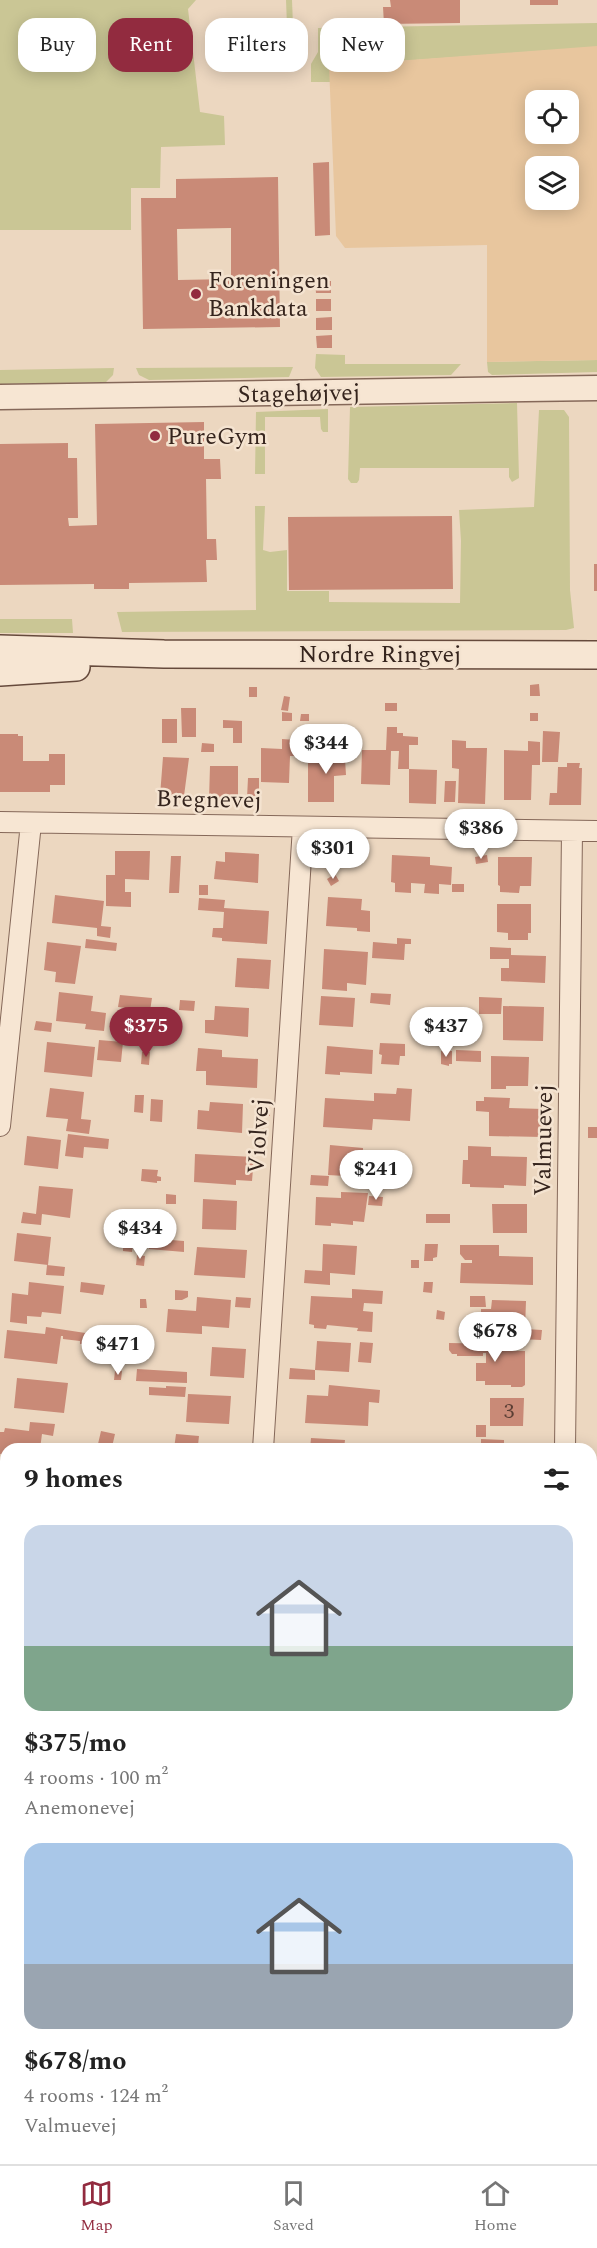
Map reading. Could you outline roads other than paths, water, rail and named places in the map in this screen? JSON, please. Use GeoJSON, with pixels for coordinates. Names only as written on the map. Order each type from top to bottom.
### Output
{"type":"FeatureCollection","features":[{"type":"Feature","properties":{"kind":"main road","name":"Nordre Ringvej"},"geometry":{"type":"LineString","coordinates":[[0,649],[164,654],[597,655]]}},
{"type":"Feature","properties":{"kind":"main road","name":"Nordre Ringvej"},"geometry":{"type":"LineString","coordinates":[[0,672],[81,666],[164,654]]}},
{"type":"Feature","properties":{"kind":"street","name":"Stagehøjvej"},"geometry":{"type":"LineString","coordinates":[[0,397],[597,388]]}},
{"type":"Feature","properties":{"kind":"street","name":"Bregnevej"},"geometry":{"type":"LineString","coordinates":[[0,822],[597,831]]}},
{"type":"Feature","properties":{"kind":"street"},"geometry":{"type":"LineString","coordinates":[[0,1126],[31,823]]}},
{"type":"Feature","properties":{"kind":"street","name":"Violvej"},"geometry":{"type":"LineString","coordinates":[[264,1443],[303,827]]}},
{"type":"Feature","properties":{"kind":"street","name":"Valmuevej"},"geometry":{"type":"LineString","coordinates":[[565,1443],[572,831]]}},
{"type":"Feature","properties":{"kind":"place","name":"Foreningen Bankdata"},"geometry":{"type":"Point","coordinates":[196,294]}},
{"type":"Feature","properties":{"kind":"place","name":"PureGym"},"geometry":{"type":"Point","coordinates":[155,436]}}]}
